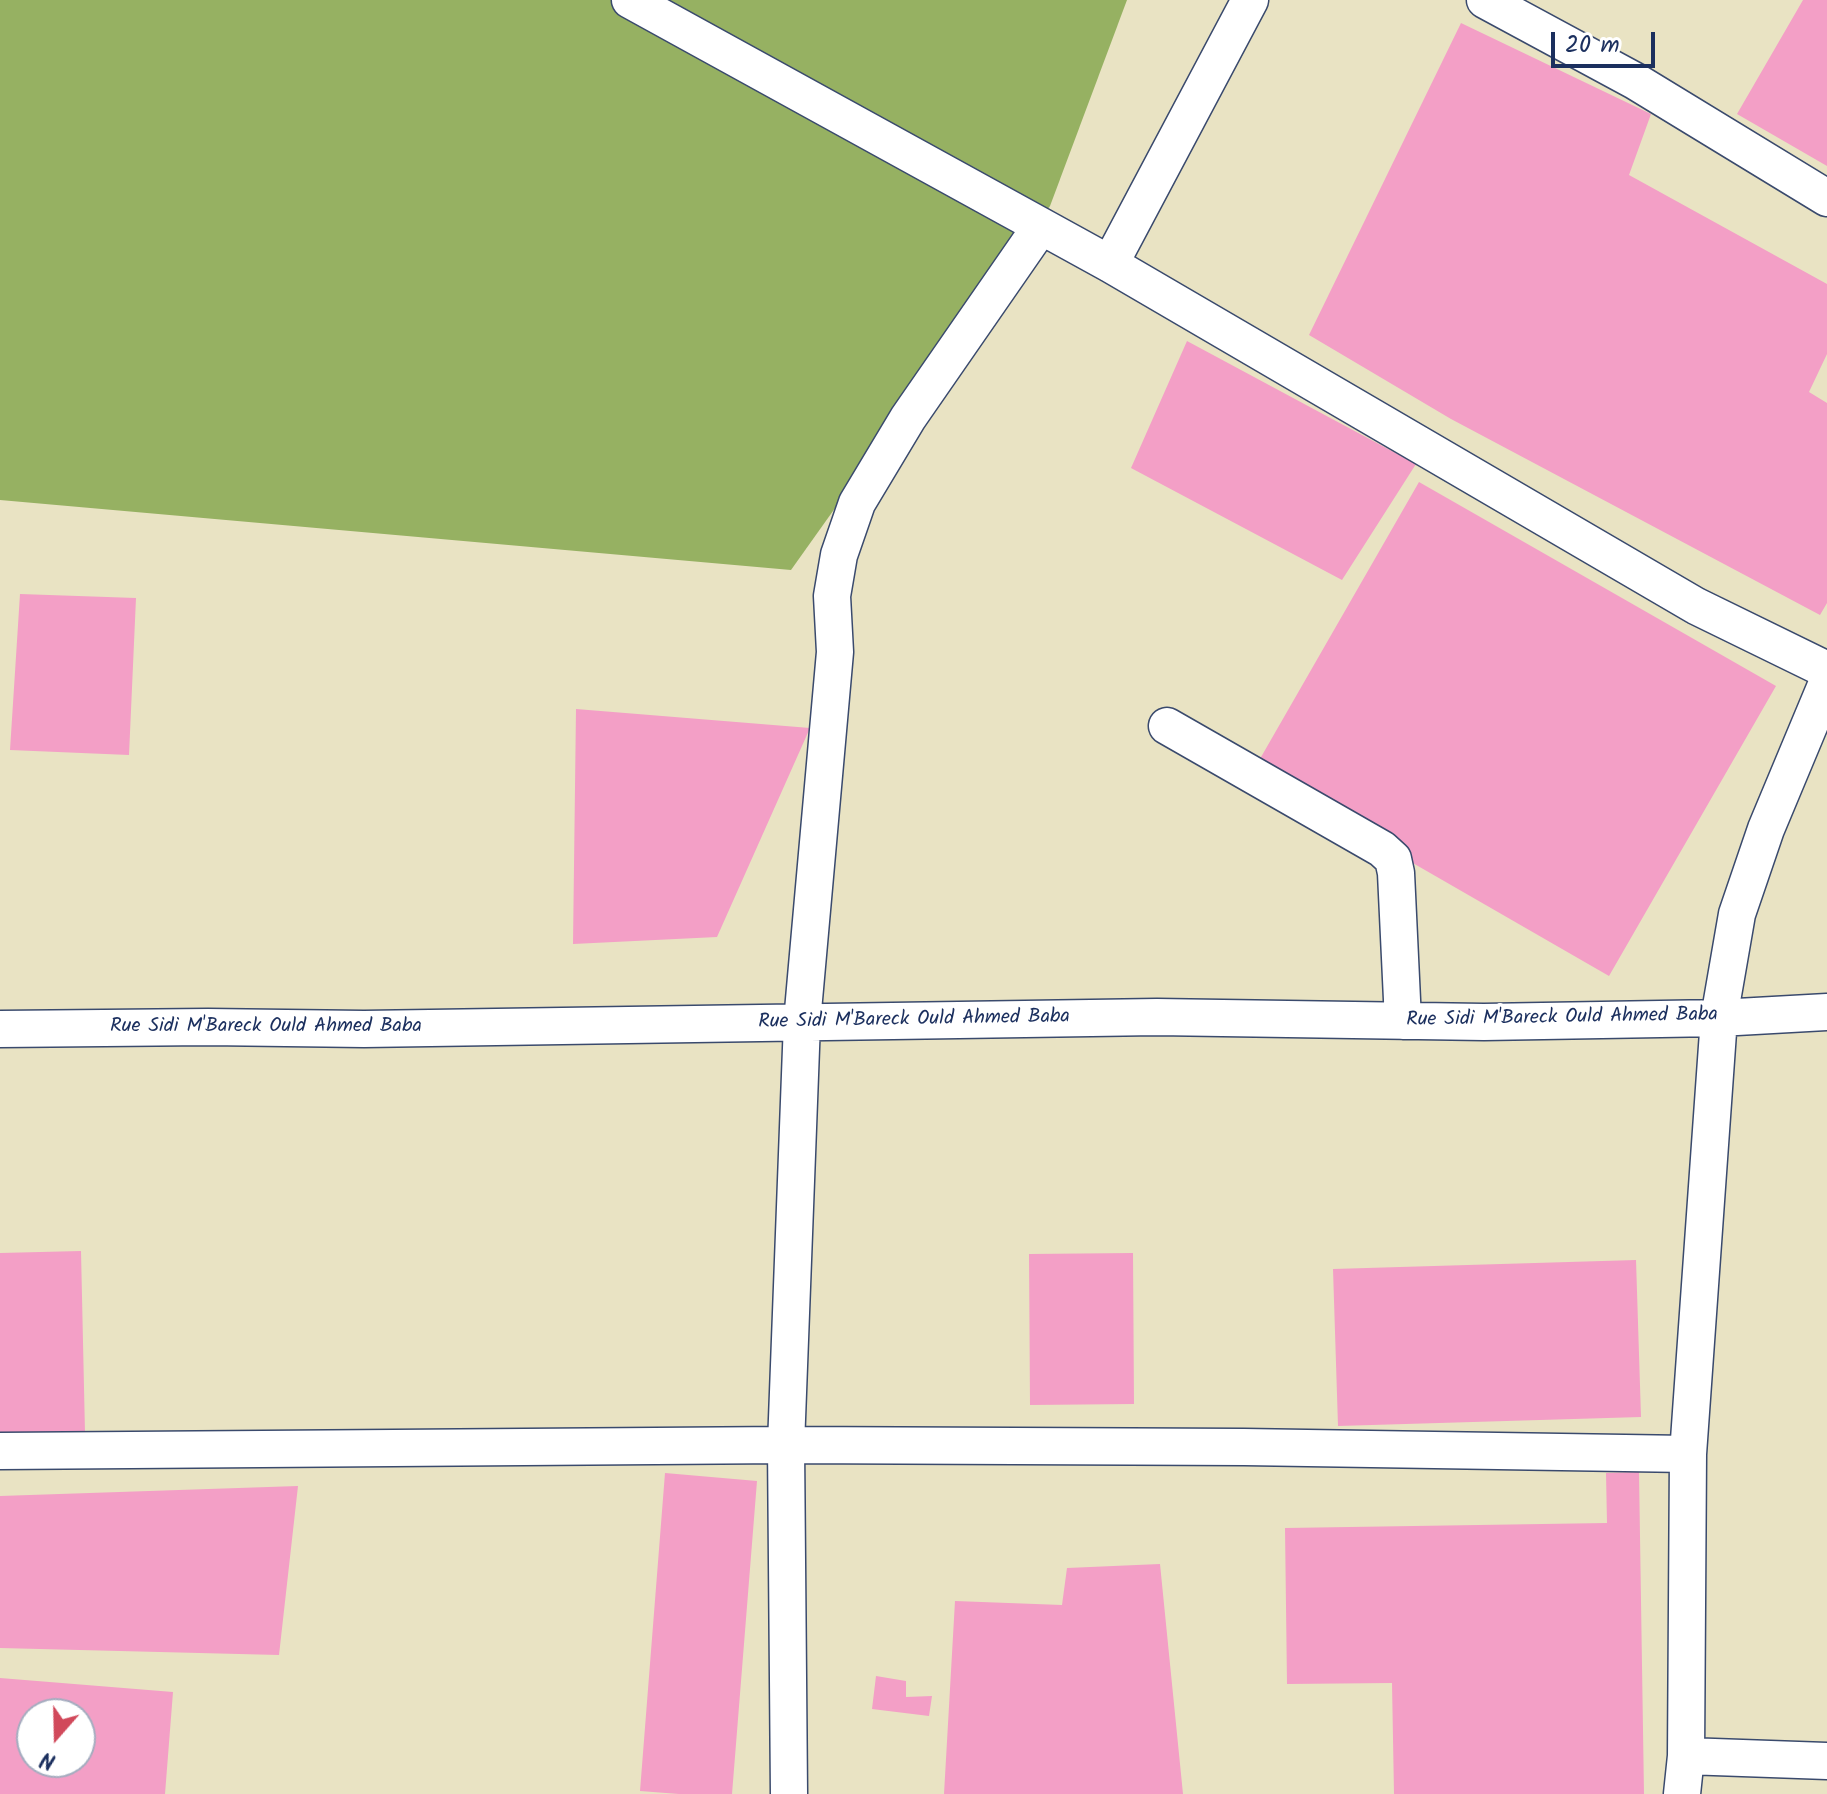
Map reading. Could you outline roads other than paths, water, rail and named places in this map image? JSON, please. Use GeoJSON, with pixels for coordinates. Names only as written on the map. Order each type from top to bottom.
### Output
{"type":"FeatureCollection","features":[{"type":"Feature","properties":{"kind":"street"},"geometry":{"type":"LineString","coordinates":[[630,0],[1110,264],[1696,606],[1827,670]]}},
{"type":"Feature","properties":{"kind":"street"},"geometry":{"type":"LineString","coordinates":[[1110,264],[1250,0]]}},
{"type":"Feature","properties":{"kind":"street"},"geometry":{"type":"LineString","coordinates":[[1485,0],[1635,81],[1827,198]]}},
{"type":"Feature","properties":{"kind":"street"},"geometry":{"type":"LineString","coordinates":[[789,1794],[786,1445],[802,1022],[835,652],[832,596],[839,555],[857,503],[908,418],[1041,226]]}},
{"type":"Feature","properties":{"kind":"street"},"geometry":{"type":"LineString","coordinates":[[1682,1794],[1686,1756],[1688,1454],[1719,1018],[1737,914],[1766,829],[1827,683]]}},
{"type":"Feature","properties":{"kind":"street"},"geometry":{"type":"LineString","coordinates":[[1167,726],[1382,849],[1393,859],[1403,1021]]}},
{"type":"Feature","properties":{"kind":"street","name":"Rue Sidi M'Bareck Ould Ahmed Baba"},"geometry":{"type":"LineString","coordinates":[[0,1029],[348,1029],[1157,1017],[1403,1021],[1719,1018],[1827,1012]]}},
{"type":"Feature","properties":{"kind":"street"},"geometry":{"type":"LineString","coordinates":[[0,1451],[786,1445],[1244,1447],[1688,1454]]}},
{"type":"Feature","properties":{"kind":"street"},"geometry":{"type":"LineString","coordinates":[[1686,1756],[1827,1761]]}}]}
